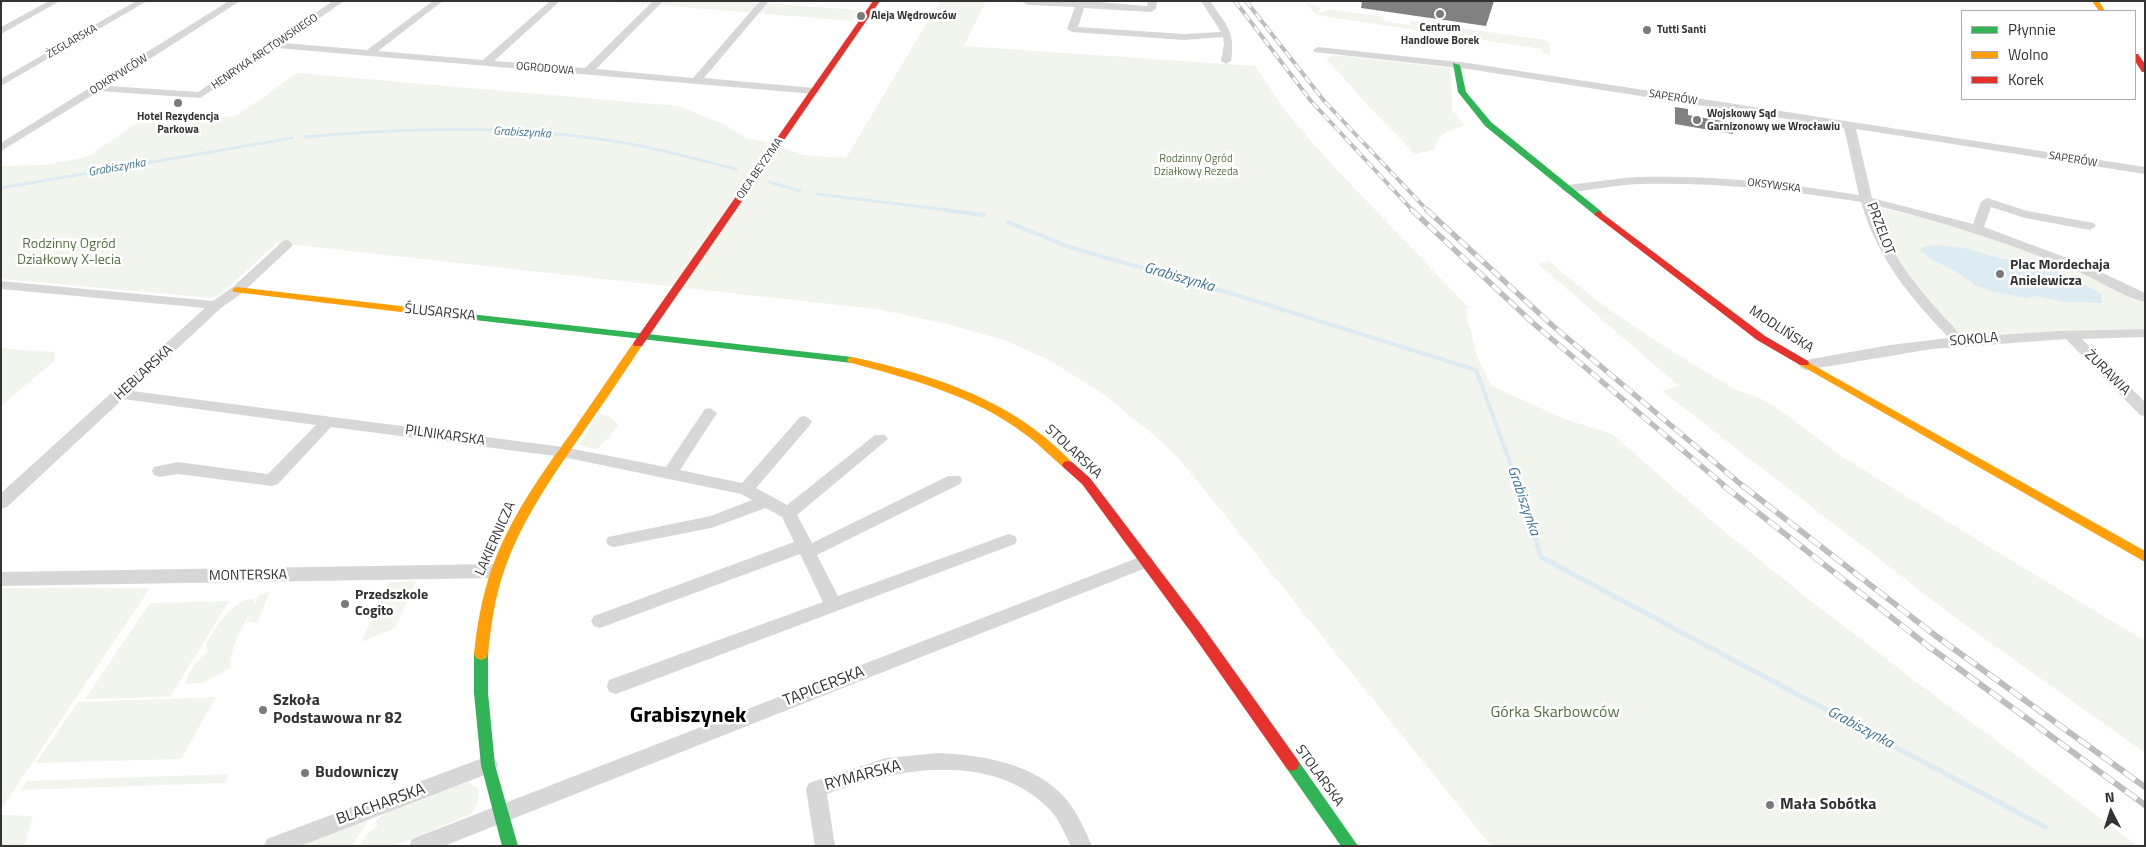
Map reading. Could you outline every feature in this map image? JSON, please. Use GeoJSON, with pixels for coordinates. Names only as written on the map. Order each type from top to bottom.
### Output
{"type":"FeatureCollection","features":[{"type":"Feature","properties":{"kind":"street"},"geometry":{"type":"LineString","coordinates":[[1,31],[56,1]]}},
{"type":"Feature","properties":{"kind":"street","name":"ŻEGLARSKA"},"geometry":{"type":"LineString","coordinates":[[1,83],[144,1]]}},
{"type":"Feature","properties":{"kind":"street","name":"ODKRYWCÓW"},"geometry":{"type":"LineString","coordinates":[[1,148],[236,1]]}},
{"type":"Feature","properties":{"kind":"street","name":"HENRYKA ARCTOWSKIEGO"},"geometry":{"type":"LineString","coordinates":[[98,88],[200,95],[340,1]]}},
{"type":"Feature","properties":{"kind":"street"},"geometry":{"type":"LineString","coordinates":[[369,53],[439,1]]}},
{"type":"Feature","properties":{"kind":"street"},"geometry":{"type":"LineString","coordinates":[[484,64],[556,1]]}},
{"type":"Feature","properties":{"kind":"street"},"geometry":{"type":"LineString","coordinates":[[586,72],[659,1]]}},
{"type":"Feature","properties":{"kind":"street"},"geometry":{"type":"LineString","coordinates":[[696,81],[765,1]]}},
{"type":"Feature","properties":{"kind":"street","name":"OJCA BEYZYMA"},"geometry":{"type":"LineString","coordinates":[[642,337],[877,1]]}},
{"type":"Feature","properties":{"kind":"street"},"geometry":{"type":"LineString","coordinates":[[1205,1],[1227,34],[1229,44],[1226,61]]}},
{"type":"Feature","properties":{"kind":"street"},"geometry":{"type":"LineString","coordinates":[[1028,2],[1082,3],[1152,10],[1152,2]]}},
{"type":"Feature","properties":{"kind":"street"},"geometry":{"type":"LineString","coordinates":[[1082,3],[1072,29],[1184,37],[1227,34]]}},
{"type":"Feature","properties":{"kind":"street","name":"OGRODOWA"},"geometry":{"type":"LineString","coordinates":[[276,45],[814,92]]}},
{"type":"Feature","properties":{"kind":"street","name":"SAPERÓW"},"geometry":{"type":"LineString","coordinates":[[1318,50],[1456,65],[2145,171]]}},
{"type":"Feature","properties":{"kind":"street"},"geometry":{"type":"LineString","coordinates":[[2136,57],[2145,70]]}},
{"type":"Feature","properties":{"kind":"street","name":"MODLIŃSKA"},"geometry":{"type":"LineString","coordinates":[[1456,65],[1460,88],[1478,114],[1566,189],[1761,338],[2145,557]]}},
{"type":"Feature","properties":{"kind":"street","name":"PRZELOT"},"geometry":{"type":"LineString","coordinates":[[1849,125],[1869,202],[1884,246],[1894,264],[1928,308],[1959,341]]}},
{"type":"Feature","properties":{"kind":"street","name":"OKSYWSKA"},"geometry":{"type":"LineString","coordinates":[[1566,189],[1650,180],[1708,180],[1780,186],[1869,202],[1977,229],[2058,257],[2145,298]]}},
{"type":"Feature","properties":{"kind":"street"},"geometry":{"type":"LineString","coordinates":[[1977,229],[1986,202],[2025,214],[2090,226]]}},
{"type":"Feature","properties":{"kind":"street","name":"HEBLARSKA"},"geometry":{"type":"LineString","coordinates":[[1,504],[216,305],[238,289],[287,244]]}},
{"type":"Feature","properties":{"kind":"street"},"geometry":{"type":"LineString","coordinates":[[1,285],[216,305]]}},
{"type":"Feature","properties":{"kind":"street","name":"ŚLUSARSKA"},"geometry":{"type":"LineString","coordinates":[[238,289],[642,337]]}},
{"type":"Feature","properties":{"kind":"street","name":"SOKOLA"},"geometry":{"type":"LineString","coordinates":[[1806,365],[1878,351],[1959,341],[2145,333]]}},
{"type":"Feature","properties":{"kind":"street","name":"ŻURAWIA"},"geometry":{"type":"LineString","coordinates":[[2070,335],[2145,411]]}},
{"type":"Feature","properties":{"kind":"street","name":"LAKIERNICZA"},"geometry":{"type":"LineString","coordinates":[[510,846],[488,766],[482,703],[481,659],[485,617],[495,572],[525,508],[642,337]]}},
{"type":"Feature","properties":{"kind":"street","name":"STOLARSKA"},"geometry":{"type":"LineString","coordinates":[[642,337],[850,360],[898,370],[956,392],[1025,428],[1086,481],[1198,631],[1350,846]]}},
{"type":"Feature","properties":{"kind":"street","name":"PILNIKARSKA"},"geometry":{"type":"LineString","coordinates":[[121,394],[563,452],[745,490],[788,513]]}},
{"type":"Feature","properties":{"kind":"street"},"geometry":{"type":"LineString","coordinates":[[669,474],[710,413]]}},
{"type":"Feature","properties":{"kind":"street"},"geometry":{"type":"LineString","coordinates":[[160,471],[178,468],[272,480],[328,420]]}},
{"type":"Feature","properties":{"kind":"street"},"geometry":{"type":"LineString","coordinates":[[745,490],[805,421]]}},
{"type":"Feature","properties":{"kind":"street"},"geometry":{"type":"LineString","coordinates":[[834,606],[788,513],[880,439]]}},
{"type":"Feature","properties":{"kind":"street"},"geometry":{"type":"LineString","coordinates":[[600,621],[806,548],[954,480]]}},
{"type":"Feature","properties":{"kind":"street"},"geometry":{"type":"LineString","coordinates":[[614,540],[696,526],[739,513],[766,501]]}},
{"type":"Feature","properties":{"kind":"street"},"geometry":{"type":"LineString","coordinates":[[616,686],[1009,540]]}},
{"type":"Feature","properties":{"kind":"street","name":"TAPICERSKA"},"geometry":{"type":"LineString","coordinates":[[502,812],[1145,561]]}},
{"type":"Feature","properties":{"kind":"street","name":"MONTERSKA"},"geometry":{"type":"LineString","coordinates":[[1,579],[495,572]]}},
{"type":"Feature","properties":{"kind":"street","name":"RYMARSKA"},"geometry":{"type":"LineString","coordinates":[[825,846],[816,789],[897,764],[937,761],[1015,774],[1040,789],[1058,804],[1082,846]]}},
{"type":"Feature","properties":{"kind":"street","name":"BLACHARSKA"},"geometry":{"type":"LineString","coordinates":[[274,846],[488,766]]}},
{"type":"Feature","properties":{"kind":"street"},"geometry":{"type":"LineString","coordinates":[[419,846],[502,812]]}},
{"type":"Feature","properties":{"kind":"green space"},"geometry":{"type":"Polygon","coordinates":[[[608,1],[733,1],[860,10],[852,21],[608,1]]]}},
{"type":"Feature","properties":{"kind":"green space","name":"Górka Skarbowców"},"geometry":{"type":"Polygon","coordinates":[[[940,1],[986,1],[964,46],[1255,66],[1285,111],[1335,168],[1469,308],[1465,309],[1477,356],[1492,386],[1562,418],[1612,434],[1714,523],[1807,598],[2138,846],[1491,846],[1180,460],[1161,441],[1103,394],[1051,361],[1004,340],[939,322],[876,309],[277,243],[218,296],[211,298],[1,279],[1,166],[45,165],[87,157],[139,122],[175,125],[238,115],[297,73],[678,106],[723,124],[746,138],[766,142],[804,155],[846,158],[940,1]]]}},
{"type":"Feature","properties":{"kind":"green space"},"geometry":{"type":"Polygon","coordinates":[[[1305,2],[1320,8],[1319,12],[1324,12],[1328,9],[1384,17],[1383,21],[1410,25],[1411,21],[1545,40],[1550,44],[1550,54],[1543,53],[1542,49],[1316,15],[1305,2]]]}},
{"type":"Feature","properties":{"kind":"green space"},"geometry":{"type":"Polygon","coordinates":[[[1335,55],[1451,68],[1452,110],[1465,126],[1441,136],[1434,150],[1415,154],[1372,110],[1326,58],[1335,55]]]}},
{"type":"Feature","properties":{"kind":"green space","name":"Plac Mordechaja Anielewicza"},"geometry":{"type":"Polygon","coordinates":[[[1881,208],[1934,220],[2041,253],[2145,301],[2145,329],[1965,335],[1959,333],[1910,278],[1884,231],[1876,210],[1881,208]]]}},
{"type":"Feature","properties":{"kind":"green space"},"geometry":{"type":"Polygon","coordinates":[[[1549,261],[1616,314],[1664,346],[1738,391],[1765,401],[1843,457],[2145,641],[2145,753],[1953,616],[1662,391],[1679,386],[1538,264],[1549,261]]]}},
{"type":"Feature","properties":{"kind":"green space"},"geometry":{"type":"Polygon","coordinates":[[[1,347],[55,352],[54,361],[1,406],[1,347]]]}},
{"type":"Feature","properties":{"kind":"green space"},"geometry":{"type":"Polygon","coordinates":[[[598,414],[609,416],[619,425],[597,450],[579,445],[598,414]]]}},
{"type":"Feature","properties":{"kind":"green space"},"geometry":{"type":"Polygon","coordinates":[[[416,581],[395,628],[361,642],[390,582],[416,581]]]}},
{"type":"Feature","properties":{"kind":"green space"},"geometry":{"type":"Polygon","coordinates":[[[1,588],[150,588],[1,809],[1,588]]]}},
{"type":"Feature","properties":{"kind":"green space"},"geometry":{"type":"Polygon","coordinates":[[[270,592],[257,623],[247,622],[250,614],[243,626],[233,647],[231,668],[203,683],[186,684],[191,670],[208,651],[206,643],[226,615],[240,603],[247,600],[254,599],[254,606],[259,594],[270,592]]]}},
{"type":"Feature","properties":{"kind":"green space"},"geometry":{"type":"Polygon","coordinates":[[[229,601],[170,697],[85,699],[150,603],[229,601]]]}},
{"type":"Feature","properties":{"kind":"green space"},"geometry":{"type":"Polygon","coordinates":[[[216,697],[181,759],[36,763],[78,702],[216,697]]]}},
{"type":"Feature","properties":{"kind":"green space"},"geometry":{"type":"Polygon","coordinates":[[[229,774],[224,783],[21,790],[27,781],[229,774]]]}},
{"type":"Feature","properties":{"kind":"green space"},"geometry":{"type":"Polygon","coordinates":[[[468,782],[478,788],[479,792],[478,802],[471,814],[394,846],[359,846],[368,833],[377,826],[376,821],[388,811],[468,782]]]}},
{"type":"Feature","properties":{"kind":"green space"},"geometry":{"type":"Polygon","coordinates":[[[1,815],[33,816],[24,846],[1,846],[1,815]]]}},
{"type":"Feature","properties":{"kind":"green space"},"geometry":{"type":"Polygon","coordinates":[[[369,819],[352,846],[298,846],[369,819]]]}},
{"type":"Feature","properties":{"kind":"shaded area"},"geometry":{"type":"Polygon","coordinates":[[[1936,245],[1965,248],[2002,259],[2039,264],[2078,281],[2101,294],[2102,303],[2066,302],[2034,296],[2026,298],[1994,292],[1975,285],[1954,270],[1934,261],[1921,251],[1921,248],[1936,245]]]}},
{"type":"Feature","properties":{"kind":"building","name":"Centrum Handlowe Borek"},"geometry":{"type":"Polygon","coordinates":[[[1362,1],[1494,1],[1486,26],[1361,8],[1362,1]]]}},
{"type":"Feature","properties":{"kind":"building","name":"Wojskowy Sąd Garnizonowy we Wrocławiu"},"geometry":{"type":"Polygon","coordinates":[[[1675,107],[1688,109],[1688,115],[1733,123],[1733,134],[1675,124],[1675,107]]]}},
{"type":"Feature","properties":{"kind":"waterway","name":"Grabiszynka"},"geometry":{"type":"LineString","coordinates":[[305,137],[452,129],[526,132],[617,142],[668,152],[736,169]]}},
{"type":"Feature","properties":{"kind":"waterway","name":"Grabiszynka"},"geometry":{"type":"LineString","coordinates":[[1,188],[292,138]]}},
{"type":"Feature","properties":{"kind":"waterway","name":"Grabiszynka"},"geometry":{"type":"LineString","coordinates":[[769,182],[800,191]]}},
{"type":"Feature","properties":{"kind":"waterway","name":"Grabiszynka"},"geometry":{"type":"LineString","coordinates":[[817,194],[955,211]]}},
{"type":"Feature","properties":{"kind":"waterway","name":"Grabiszynka"},"geometry":{"type":"LineString","coordinates":[[945,210],[984,215]]}},
{"type":"Feature","properties":{"kind":"waterway","name":"Grabiszynka"},"geometry":{"type":"LineString","coordinates":[[1008,222],[1069,247],[1233,294],[1476,370],[1519,487]]}},
{"type":"Feature","properties":{"kind":"waterway","name":"Grabiszynka"},"geometry":{"type":"LineString","coordinates":[[1519,486],[1541,557],[2045,827]]}},
{"type":"Feature","properties":{"kind":"railway"},"geometry":{"type":"LineString","coordinates":[[1235,1],[1311,101],[1413,211]]}},
{"type":"Feature","properties":{"kind":"railway"},"geometry":{"type":"LineString","coordinates":[[1246,1],[1325,102],[1427,210]]}},
{"type":"Feature","properties":{"kind":"railway"},"geometry":{"type":"LineString","coordinates":[[1427,210],[1553,326],[1744,487]]}},
{"type":"Feature","properties":{"kind":"railway"},"geometry":{"type":"LineString","coordinates":[[1413,211],[1533,323],[1726,487]]}},
{"type":"Feature","properties":{"kind":"railway"},"geometry":{"type":"LineString","coordinates":[[1724,486],[1928,646],[2145,805]]}},
{"type":"Feature","properties":{"kind":"railway"},"geometry":{"type":"LineString","coordinates":[[1743,486],[1936,636],[2145,787]]}},
{"type":"Feature","properties":{"kind":"traffic: fast"},"geometry":{"type":"LineString","coordinates":[[1456,65],[1462,92],[1488,124],[1599,214]]}},
{"type":"Feature","properties":{"kind":"traffic: fast"},"geometry":{"type":"LineString","coordinates":[[426,312],[852,360]]}},
{"type":"Feature","properties":{"kind":"traffic: fast"},"geometry":{"type":"LineString","coordinates":[[481,654],[481,693],[488,765],[510,846]]}},
{"type":"Feature","properties":{"kind":"traffic: fast"},"geometry":{"type":"LineString","coordinates":[[1292,764],[1350,846]]}},
{"type":"Feature","properties":{"kind":"traffic: slow"},"geometry":{"type":"LineString","coordinates":[[2095,1],[2101,10]]}},
{"type":"Feature","properties":{"kind":"traffic: slow"},"geometry":{"type":"LineString","coordinates":[[237,290],[426,312]]}},
{"type":"Feature","properties":{"kind":"traffic: slow"},"geometry":{"type":"LineString","coordinates":[[481,654],[484,623],[490,595],[498,568],[509,542],[536,493],[638,344]]}},
{"type":"Feature","properties":{"kind":"traffic: slow"},"geometry":{"type":"LineString","coordinates":[[852,360],[919,378],[985,404],[1031,432],[1068,465]]}},
{"type":"Feature","properties":{"kind":"traffic: slow"},"geometry":{"type":"LineString","coordinates":[[1804,363],[2145,557]]}},
{"type":"Feature","properties":{"kind":"traffic: jam"},"geometry":{"type":"LineString","coordinates":[[638,344],[877,1]]}},
{"type":"Feature","properties":{"kind":"traffic: jam"},"geometry":{"type":"LineString","coordinates":[[2136,57],[2145,70]]}},
{"type":"Feature","properties":{"kind":"traffic: jam"},"geometry":{"type":"LineString","coordinates":[[1599,214],[1761,338],[1804,363]]}},
{"type":"Feature","properties":{"kind":"traffic: jam"},"geometry":{"type":"LineString","coordinates":[[1068,465],[1086,481],[1198,631],[1292,764]]}},
{"type":"Feature","properties":{"kind":"place","name":"Centrum Handlowe Borek"},"geometry":{"type":"Point","coordinates":[1440,14]}},
{"type":"Feature","properties":{"kind":"place","name":"Aleja Wędrowców"},"geometry":{"type":"Point","coordinates":[861,16]}},
{"type":"Feature","properties":{"kind":"place","name":"Tutti Santi"},"geometry":{"type":"Point","coordinates":[1647,30]}},
{"type":"Feature","properties":{"kind":"place","name":"Hotel Rezydencja Parkowa"},"geometry":{"type":"Point","coordinates":[178,103]}},
{"type":"Feature","properties":{"kind":"place","name":"Wojskowy Sąd Garnizonowy we Wrocławiu"},"geometry":{"type":"Point","coordinates":[1697,120]}},
{"type":"Feature","properties":{"kind":"place","name":"Plac Mordechaja Anielewicza"},"geometry":{"type":"Point","coordinates":[2000,274]}},
{"type":"Feature","properties":{"kind":"place","name":"Przedszkole Cogito"},"geometry":{"type":"Point","coordinates":[345,604]}},
{"type":"Feature","properties":{"kind":"place","name":"Szkoła Podstawowa nr 82"},"geometry":{"type":"Point","coordinates":[263,710]}},
{"type":"Feature","properties":{"kind":"place","name":"Budowniczy"},"geometry":{"type":"Point","coordinates":[305,773]}},
{"type":"Feature","properties":{"kind":"place","name":"Mała Sobótka"},"geometry":{"type":"Point","coordinates":[1770,805]}},
{"type":"Feature","properties":{"kind":"district","name":"Grabiszynek"},"geometry":{"type":"Point","coordinates":[688,717]}},
{"type":"Feature","properties":{"kind":"park label","name":"Rodzinny Ogród Działkowy Rezeda"},"geometry":{"type":"Point","coordinates":[1196,165]}},
{"type":"Feature","properties":{"kind":"park label","name":"Rodzinny Ogród Działkowy X-lecia"},"geometry":{"type":"Point","coordinates":[69,254]}}]}
